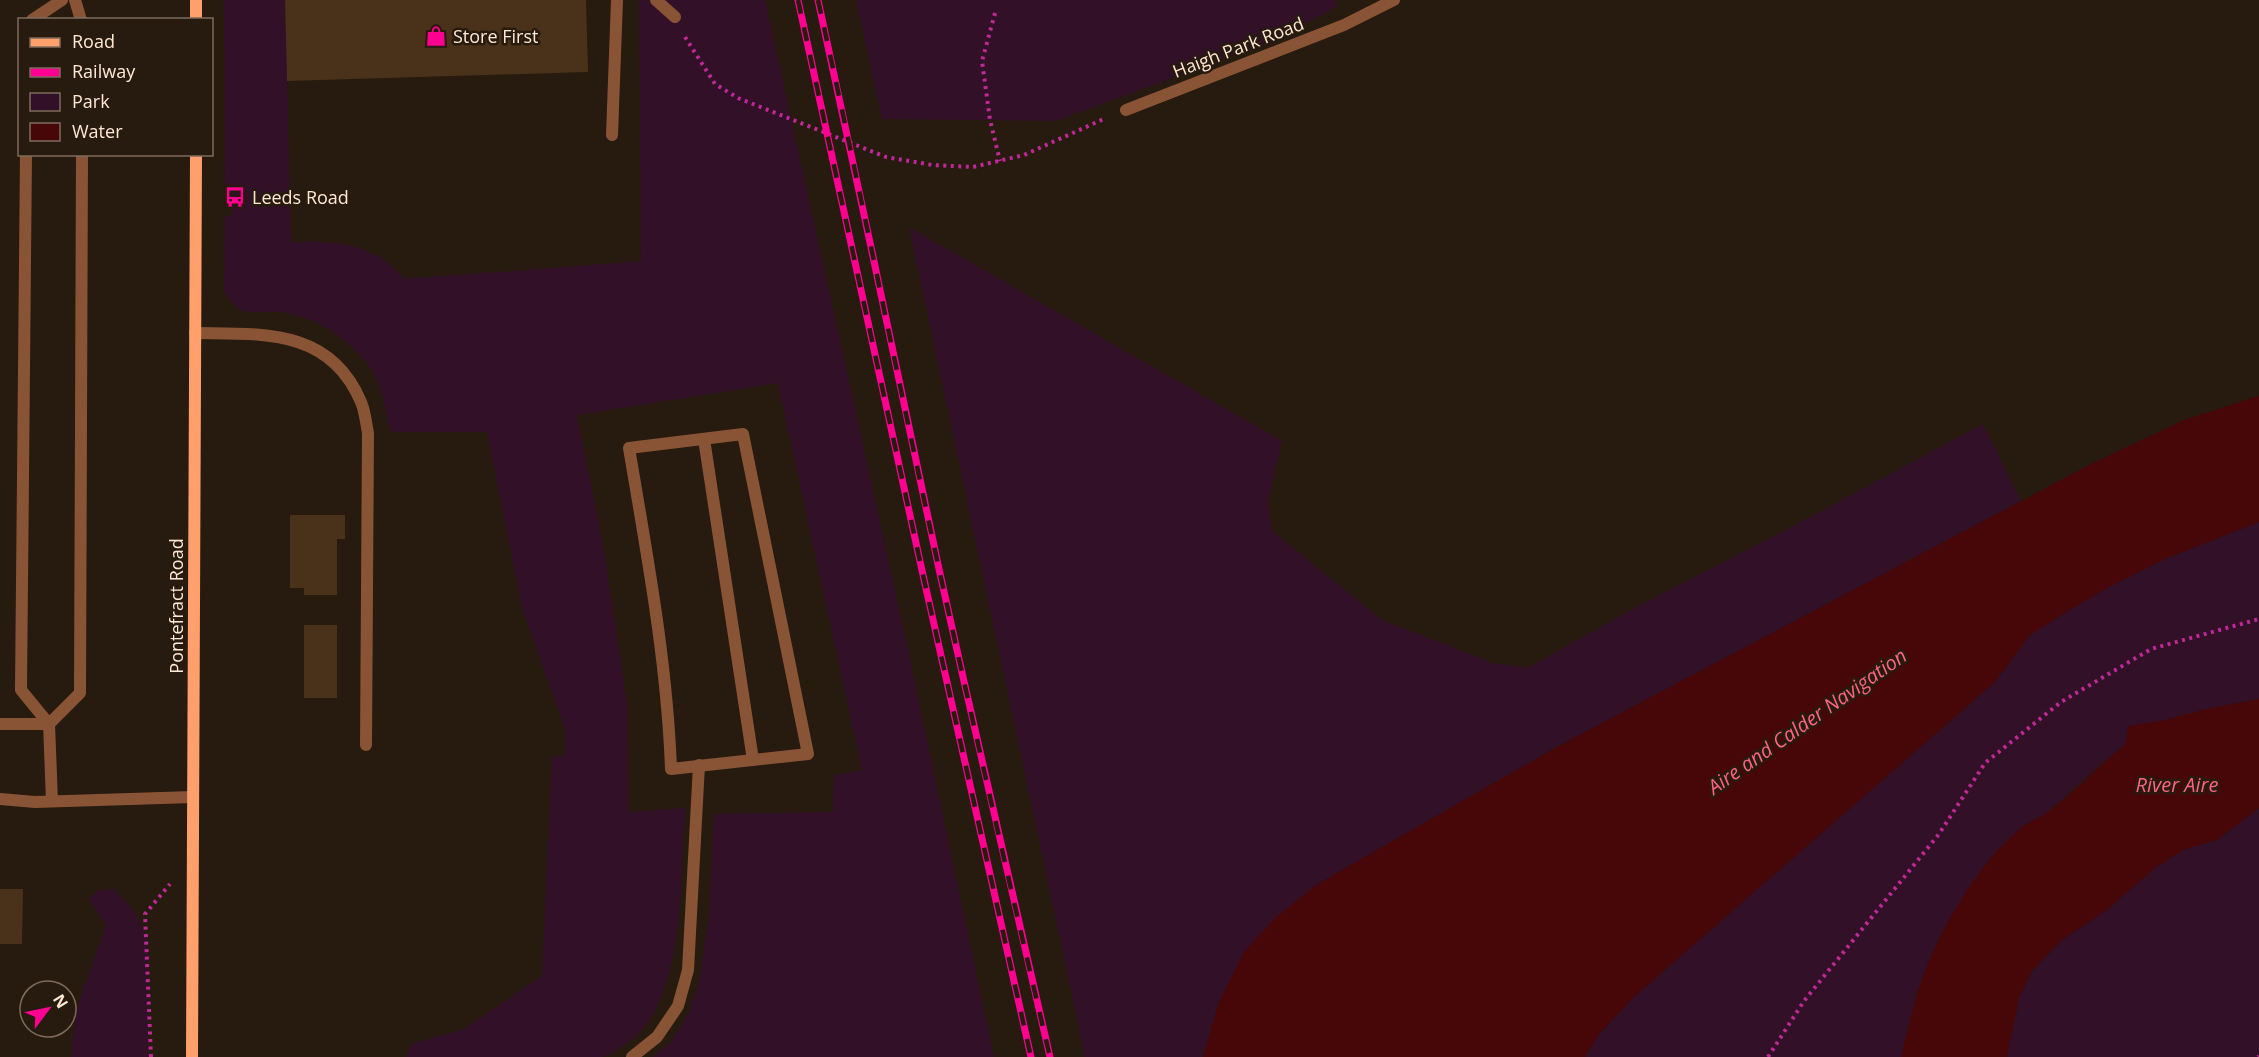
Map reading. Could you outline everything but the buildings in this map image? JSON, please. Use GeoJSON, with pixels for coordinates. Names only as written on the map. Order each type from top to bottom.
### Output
{"type":"FeatureCollection","features":[{"type":"Feature","properties":{"kind":"main road"},"geometry":{"type":"LineString","coordinates":[[196,0],[196,18]]}},
{"type":"Feature","properties":{"kind":"main road","name":"Pontefract Road"},"geometry":{"type":"LineString","coordinates":[[192,1057],[196,156]]}},
{"type":"Feature","properties":{"kind":"lane"},"geometry":{"type":"LineString","coordinates":[[35,18],[62,0]]}},
{"type":"Feature","properties":{"kind":"lane"},"geometry":{"type":"LineString","coordinates":[[75,0],[80,18]]}},
{"type":"Feature","properties":{"kind":"lane"},"geometry":{"type":"LineString","coordinates":[[612,135],[617,0]]}},
{"type":"Feature","properties":{"kind":"lane"},"geometry":{"type":"LineString","coordinates":[[656,0],[675,17]]}},
{"type":"Feature","properties":{"kind":"lane","name":"Haigh Park Road"},"geometry":{"type":"LineString","coordinates":[[1126,110],[1344,25],[1394,0]]}},
{"type":"Feature","properties":{"kind":"lane"},"geometry":{"type":"LineString","coordinates":[[26,156],[21,690],[49,724],[52,801]]}},
{"type":"Feature","properties":{"kind":"lane"},"geometry":{"type":"LineString","coordinates":[[0,724],[49,724],[80,693],[82,156]]}},
{"type":"Feature","properties":{"kind":"lane"},"geometry":{"type":"LineString","coordinates":[[195,333],[265,334],[296,340],[323,354],[346,375],[361,403],[368,433],[366,745]]}},
{"type":"Feature","properties":{"kind":"lane"},"geometry":{"type":"LineString","coordinates":[[743,434],[808,754],[753,760],[671,769],[669,710],[629,448],[743,434]]}},
{"type":"Feature","properties":{"kind":"lane"},"geometry":{"type":"LineString","coordinates":[[704,439],[753,760]]}},
{"type":"Feature","properties":{"kind":"lane"},"geometry":{"type":"LineString","coordinates":[[632,1057],[657,1037],[678,1006],[688,970],[699,765]]}},
{"type":"Feature","properties":{"kind":"lane"},"geometry":{"type":"LineString","coordinates":[[0,799],[52,801],[193,797]]}},
{"type":"Feature","properties":{"kind":"path"},"geometry":{"type":"LineString","coordinates":[[995,13],[982,61],[990,120],[1000,161]]}},
{"type":"Feature","properties":{"kind":"path"},"geometry":{"type":"LineString","coordinates":[[675,17],[691,48],[715,84],[738,98],[886,157],[932,165],[973,167],[1024,155],[1126,110]]}},
{"type":"Feature","properties":{"kind":"path"},"geometry":{"type":"LineString","coordinates":[[1768,1057],[1804,1001],[1939,834],[1985,763],[2061,702],[2151,649],[2259,619]]}},
{"type":"Feature","properties":{"kind":"path"},"geometry":{"type":"LineString","coordinates":[[151,1057],[146,914],[193,856]]}},
{"type":"Feature","properties":{"kind":"green space"},"geometry":{"type":"Polygon","coordinates":[[[224,0],[285,0],[291,242],[325,242],[358,248],[383,259],[405,279],[641,261],[639,0],[765,0],[903,627],[994,1057],[653,1057],[671,1042],[690,1011],[700,977],[709,915],[714,814],[833,812],[834,775],[862,770],[778,383],[577,415],[603,544],[627,704],[629,812],[685,808],[679,915],[675,943],[670,969],[652,1016],[631,1040],[603,1057],[406,1057],[411,1044],[464,1029],[542,976],[552,756],[565,756],[565,729],[522,608],[487,432],[391,432],[382,393],[374,375],[366,362],[345,340],[306,318],[281,312],[254,312],[238,308],[224,291],[225,216],[232,216],[232,186],[225,186],[224,0]]]}},
{"type":"Feature","properties":{"kind":"green space"},"geometry":{"type":"Polygon","coordinates":[[[856,0],[1335,0],[1337,7],[1272,41],[1056,121],[882,119],[856,0]]]}},
{"type":"Feature","properties":{"kind":"green space"},"geometry":{"type":"Polygon","coordinates":[[[909,227],[1282,441],[1268,502],[1272,531],[1382,620],[1493,663],[1527,668],[1633,609],[1983,424],[2021,501],[1555,748],[1316,885],[1219,1002],[1203,1057],[1085,1057],[909,227]]]}},
{"type":"Feature","properties":{"kind":"green space"},"geometry":{"type":"Polygon","coordinates":[[[2259,522],[2259,699],[2165,720],[2125,745],[2048,812],[2023,826],[1993,855],[1964,896],[1937,945],[1917,993],[1901,1057],[1585,1057],[1599,1034],[1634,997],[1995,682],[2030,635],[2107,588],[2165,559],[2259,522]]]}},
{"type":"Feature","properties":{"kind":"green space"},"geometry":{"type":"Polygon","coordinates":[[[2259,808],[2259,1057],[2007,1057],[2019,998],[2032,971],[2062,940],[2108,909],[2155,868],[2183,850],[2217,840],[2259,808]]]}},
{"type":"Feature","properties":{"kind":"green space"},"geometry":{"type":"Polygon","coordinates":[[[114,889],[133,909],[148,940],[148,1057],[71,1057],[73,1039],[78,1039],[78,1005],[106,925],[89,899],[98,890],[114,889]]]}},
{"type":"Feature","properties":{"kind":"water","name":"Aire and Calder Navigation"},"geometry":{"type":"Polygon","coordinates":[[[2259,396],[2259,522],[2165,559],[2107,588],[2030,635],[1995,682],[1634,997],[1599,1034],[1585,1057],[1203,1057],[1219,1002],[1244,952],[1275,918],[1316,885],[1555,748],[2091,464],[2184,420],[2259,396]]]}},
{"type":"Feature","properties":{"kind":"water","name":"River Aire"},"geometry":{"type":"Polygon","coordinates":[[[2259,699],[2259,808],[2217,840],[2183,850],[2155,868],[2108,909],[2062,940],[2032,971],[2019,998],[2007,1057],[1901,1057],[1924,973],[1945,927],[1973,882],[2005,843],[2022,827],[2043,816],[2059,803],[2125,745],[2128,726],[2259,699]]]}},
{"type":"Feature","properties":{"kind":"railway"},"geometry":{"type":"LineString","coordinates":[[798,0],[1031,1057]]}},
{"type":"Feature","properties":{"kind":"railway"},"geometry":{"type":"LineString","coordinates":[[818,0],[939,569],[1050,1057]]}},
{"type":"Feature","properties":{"kind":"place","name":"Store First"},"geometry":{"type":"Point","coordinates":[436,36]}},
{"type":"Feature","properties":{"kind":"place","name":"Leeds Road"},"geometry":{"type":"Point","coordinates":[235,197]}}]}
